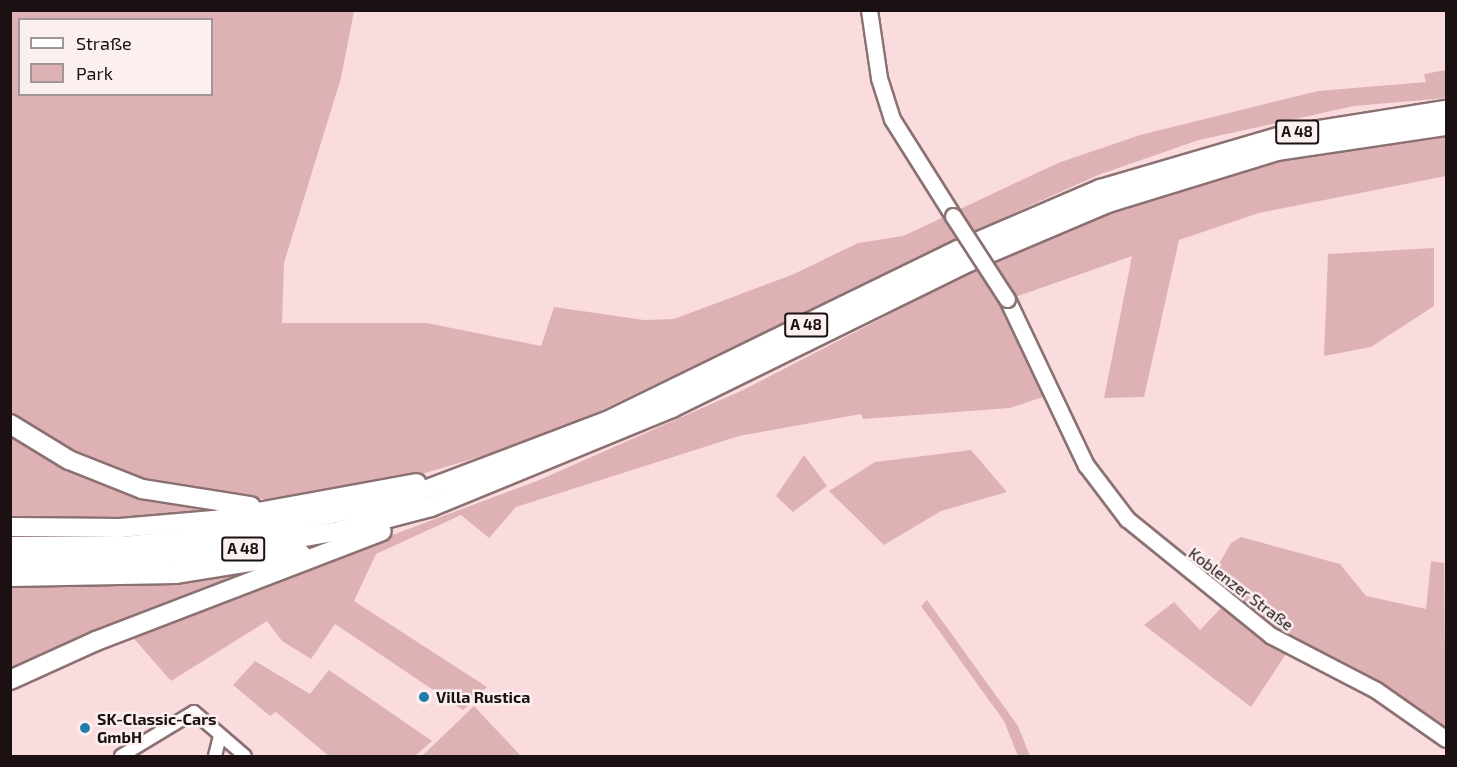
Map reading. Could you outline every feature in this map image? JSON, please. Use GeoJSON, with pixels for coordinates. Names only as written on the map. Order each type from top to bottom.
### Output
{"type":"FeatureCollection","features":[{"type":"Feature","properties":{"kind":"highway","name":"A 48"},"geometry":{"type":"LineString","coordinates":[[10,546],[122,546],[252,532],[465,487],[607,421],[958,250],[1100,189],[1281,136],[1446,110]]}},
{"type":"Feature","properties":{"kind":"highway","name":"A 48"},"geometry":{"type":"LineString","coordinates":[[10,562],[124,561],[258,547],[343,530],[465,487],[672,408],[969,262],[1108,203],[1277,151],[1446,126]]}},
{"type":"Feature","properties":{"kind":"highway"},"geometry":{"type":"LineString","coordinates":[[10,424],[102,476],[168,496],[251,506],[331,501]]}},
{"type":"Feature","properties":{"kind":"highway"},"geometry":{"type":"LineString","coordinates":[[10,527],[167,525],[331,501],[422,482],[465,487]]}},
{"type":"Feature","properties":{"kind":"highway"},"geometry":{"type":"LineString","coordinates":[[10,680],[96,641],[337,547],[434,514],[465,487]]}},
{"type":"Feature","properties":{"kind":"highway"},"geometry":{"type":"LineString","coordinates":[[10,578],[175,574],[337,547]]}},
{"type":"Feature","properties":{"kind":"main road","name":"Koblenzer Straße"},"geometry":{"type":"LineString","coordinates":[[869,10],[879,78],[892,119],[1007,299],[1063,416],[1101,488],[1158,548],[1270,634],[1376,690],[1446,739]]}},
{"type":"Feature","properties":{"kind":"street"},"geometry":{"type":"LineString","coordinates":[[121,756],[183,716],[194,712],[245,756]]}},
{"type":"Feature","properties":{"kind":"street"},"geometry":{"type":"LineString","coordinates":[[215,756],[220,736]]}},
{"type":"Feature","properties":{"kind":"green space"},"geometry":{"type":"Polygon","coordinates":[[[10,11],[354,11],[341,78],[284,263],[282,323],[427,323],[541,346],[554,307],[644,320],[674,319],[794,274],[858,243],[903,236],[946,216],[960,238],[541,439],[391,483],[284,500],[191,495],[105,471],[11,416],[10,11]]]}},
{"type":"Feature","properties":{"kind":"green space"},"geometry":{"type":"Polygon","coordinates":[[[1446,70],[1446,98],[1354,106],[1199,140],[1098,175],[972,232],[958,210],[1058,163],[1140,135],[1318,91],[1426,82],[1424,74],[1446,70]]]}},
{"type":"Feature","properties":{"kind":"green space"},"geometry":{"type":"Polygon","coordinates":[[[1446,137],[1446,176],[1259,213],[1179,240],[1144,397],[1104,398],[1132,256],[1015,297],[992,262],[1116,210],[1265,163],[1446,137]]]}},
{"type":"Feature","properties":{"kind":"green space"},"geometry":{"type":"Polygon","coordinates":[[[1434,248],[1434,306],[1371,347],[1324,356],[1328,254],[1434,248]]]}},
{"type":"Feature","properties":{"kind":"green space"},"geometry":{"type":"Polygon","coordinates":[[[979,268],[1049,395],[1010,408],[863,419],[861,414],[739,436],[516,507],[489,538],[461,515],[376,554],[354,601],[487,687],[463,710],[335,624],[311,659],[282,641],[267,621],[171,681],[129,633],[537,481],[743,390],[979,268]]]}},
{"type":"Feature","properties":{"kind":"green space"},"geometry":{"type":"Polygon","coordinates":[[[11,428],[79,468],[245,509],[170,520],[11,524],[11,428]]]}},
{"type":"Feature","properties":{"kind":"green space"},"geometry":{"type":"Polygon","coordinates":[[[971,450],[1007,492],[941,511],[884,545],[829,491],[875,462],[971,450]]]}},
{"type":"Feature","properties":{"kind":"green space"},"geometry":{"type":"Polygon","coordinates":[[[804,455],[827,486],[793,512],[776,496],[804,455]]]}},
{"type":"Feature","properties":{"kind":"green space"},"geometry":{"type":"Polygon","coordinates":[[[1241,537],[1340,564],[1366,596],[1426,609],[1431,561],[1444,563],[1446,730],[1352,666],[1296,644],[1208,583],[1231,543],[1241,537]]]}},
{"type":"Feature","properties":{"kind":"green space"},"geometry":{"type":"Polygon","coordinates":[[[275,566],[11,673],[11,584],[206,578],[275,566]]]}},
{"type":"Feature","properties":{"kind":"green space"},"geometry":{"type":"Polygon","coordinates":[[[927,600],[1018,726],[1030,756],[1018,756],[1004,721],[921,606],[927,600]]]}},
{"type":"Feature","properties":{"kind":"green space"},"geometry":{"type":"Polygon","coordinates":[[[1174,602],[1200,630],[1223,606],[1288,651],[1251,707],[1144,625],[1174,602]]]}},
{"type":"Feature","properties":{"kind":"green space"},"geometry":{"type":"Polygon","coordinates":[[[255,661],[310,694],[329,670],[432,741],[415,756],[329,756],[276,712],[270,716],[233,685],[255,661]]]}},
{"type":"Feature","properties":{"kind":"green space"},"geometry":{"type":"Polygon","coordinates":[[[474,706],[521,756],[422,756],[474,706]]]}},
{"type":"Feature","properties":{"kind":"place","name":"Villa Rustica"},"geometry":{"type":"Point","coordinates":[424,697]}},
{"type":"Feature","properties":{"kind":"place","name":"SK-Classic-Cars GmbH"},"geometry":{"type":"Point","coordinates":[85,728]}}]}
